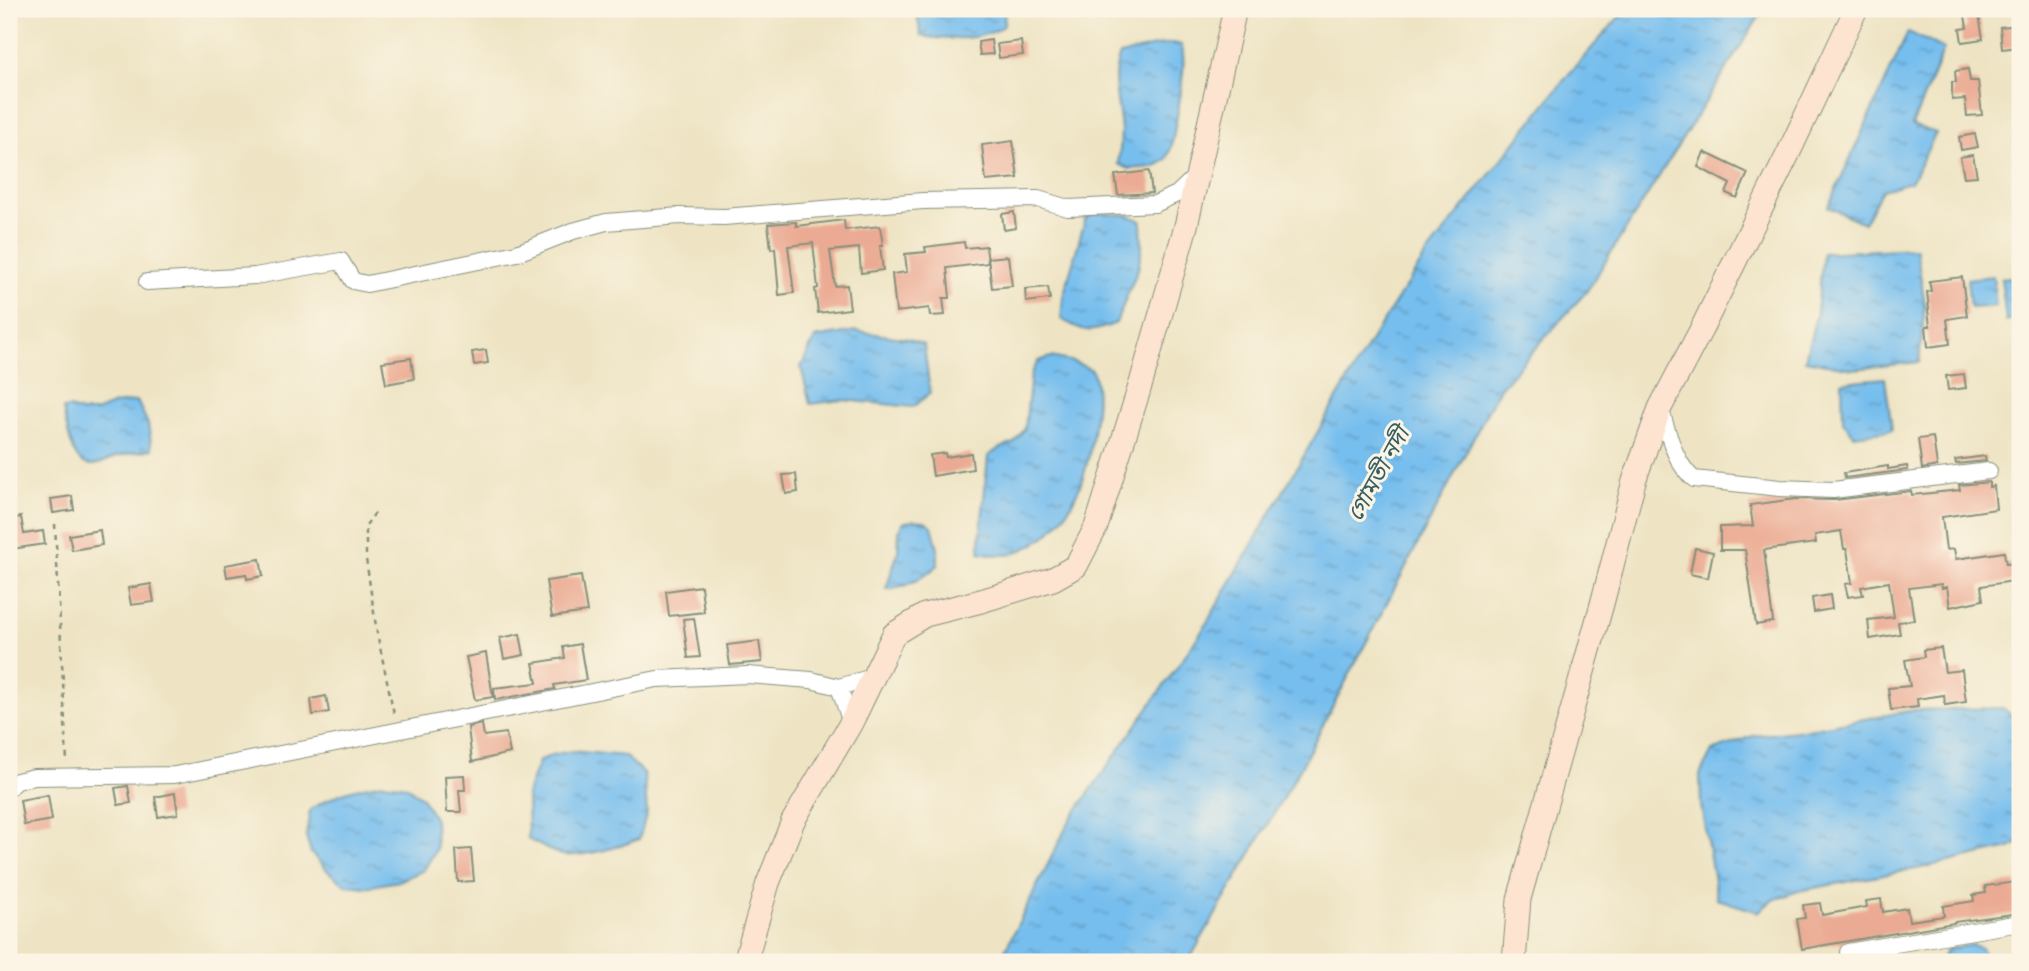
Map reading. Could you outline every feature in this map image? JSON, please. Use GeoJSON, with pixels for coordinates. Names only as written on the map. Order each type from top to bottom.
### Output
{"type":"FeatureCollection","features":[{"type":"Feature","properties":{"kind":"street"},"geometry":{"type":"LineString","coordinates":[[745,962],[768,883],[793,821],[851,723],[894,634],[925,615],[1053,579],[1076,566],[1096,527],[1186,226],[1235,9]]}},
{"type":"Feature","properties":{"kind":"street"},"geometry":{"type":"LineString","coordinates":[[1514,962],[1519,899],[1634,481],[1660,408],[1777,176],[1856,9]]}},
{"type":"Feature","properties":{"kind":"street"},"geometry":{"type":"LineString","coordinates":[[147,282],[254,276],[341,261],[354,281],[367,284],[517,253],[573,231],[606,222],[636,219],[724,217],[923,201],[1038,199],[1068,208],[1155,204],[1177,194],[1197,175]]}},
{"type":"Feature","properties":{"kind":"street"},"geometry":{"type":"LineString","coordinates":[[1660,408],[1672,444],[1686,472],[1694,479],[1780,488],[1833,490],[1989,471]]}},
{"type":"Feature","properties":{"kind":"street"},"geometry":{"type":"LineString","coordinates":[[9,788],[16,781],[34,777],[175,775],[657,679],[748,674],[811,680],[839,687],[872,677]]}},
{"type":"Feature","properties":{"kind":"street"},"geometry":{"type":"LineString","coordinates":[[839,687],[851,723]]}},
{"type":"Feature","properties":{"kind":"street"},"geometry":{"type":"LineString","coordinates":[[1848,952],[2020,923]]}},
{"type":"Feature","properties":{"kind":"path"},"geometry":{"type":"LineString","coordinates":[[375,513],[366,525],[366,559],[377,633],[398,731]]}},
{"type":"Feature","properties":{"kind":"path"},"geometry":{"type":"LineString","coordinates":[[55,524],[67,776]]}},
{"type":"Feature","properties":{"kind":"water"},"geometry":{"type":"Polygon","coordinates":[[[916,9],[1005,9],[1004,25],[976,37],[921,36],[916,9]]]}},
{"type":"Feature","properties":{"kind":"water","name":"গোমতী নদী"},"geometry":{"type":"Polygon","coordinates":[[[1626,9],[1764,9],[1587,291],[1499,389],[1302,765],[1188,962],[999,962],[1070,820],[1202,631],[1370,342],[1426,255],[1569,74],[1626,9]]]}},
{"type":"Feature","properties":{"kind":"water"},"geometry":{"type":"Polygon","coordinates":[[[1908,32],[1944,49],[1912,125],[1936,133],[1911,182],[1882,190],[1864,223],[1828,207],[1908,32]]]}},
{"type":"Feature","properties":{"kind":"water"},"geometry":{"type":"Polygon","coordinates":[[[1173,43],[1181,45],[1183,65],[1171,148],[1166,160],[1153,167],[1129,169],[1118,164],[1121,131],[1115,73],[1120,55],[1173,43]]]}},
{"type":"Feature","properties":{"kind":"water"},"geometry":{"type":"Polygon","coordinates":[[[1096,213],[1128,215],[1141,221],[1142,247],[1138,269],[1116,323],[1088,330],[1061,319],[1063,297],[1085,220],[1096,213]]]}},
{"type":"Feature","properties":{"kind":"water"},"geometry":{"type":"Polygon","coordinates":[[[1916,248],[1925,305],[1919,362],[1853,369],[1805,360],[1817,312],[1823,253],[1916,248]]]}},
{"type":"Feature","properties":{"kind":"water"},"geometry":{"type":"Polygon","coordinates":[[[9,269],[15,286],[17,308],[15,320],[9,329],[9,269]]]}},
{"type":"Feature","properties":{"kind":"water"},"geometry":{"type":"Polygon","coordinates":[[[1993,276],[1996,306],[1970,308],[1967,279],[1993,276]]]}},
{"type":"Feature","properties":{"kind":"water"},"geometry":{"type":"Polygon","coordinates":[[[2020,276],[2020,319],[2006,321],[2001,278],[2020,276]]]}},
{"type":"Feature","properties":{"kind":"water"},"geometry":{"type":"Polygon","coordinates":[[[856,331],[909,339],[924,345],[930,393],[913,407],[843,400],[810,404],[801,367],[815,338],[856,331]]]}},
{"type":"Feature","properties":{"kind":"water"},"geometry":{"type":"Polygon","coordinates":[[[1051,357],[1074,362],[1092,370],[1097,402],[1085,472],[1070,507],[1059,523],[1045,536],[1029,547],[1006,555],[979,552],[988,456],[1014,443],[1025,428],[1031,374],[1038,361],[1051,357]]]}},
{"type":"Feature","properties":{"kind":"water"},"geometry":{"type":"Polygon","coordinates":[[[1885,378],[1892,430],[1854,435],[1843,421],[1842,382],[1885,378]]]}},
{"type":"Feature","properties":{"kind":"water"},"geometry":{"type":"Polygon","coordinates":[[[137,401],[148,424],[152,449],[98,464],[87,465],[82,462],[73,448],[63,409],[96,412],[115,404],[137,401]]]}},
{"type":"Feature","properties":{"kind":"water"},"geometry":{"type":"Polygon","coordinates":[[[925,521],[932,526],[938,548],[938,565],[914,582],[886,589],[898,552],[902,523],[925,521]]]}},
{"type":"Feature","properties":{"kind":"water"},"geometry":{"type":"Polygon","coordinates":[[[2003,708],[2020,723],[2020,843],[2010,848],[1921,868],[1798,891],[1773,900],[1758,912],[1717,899],[1701,805],[1700,775],[1712,751],[1753,736],[1915,710],[2003,708]]]}},
{"type":"Feature","properties":{"kind":"water"},"geometry":{"type":"Polygon","coordinates":[[[572,751],[625,756],[644,774],[647,812],[639,839],[602,851],[563,855],[528,839],[527,793],[539,761],[572,751]]]}},
{"type":"Feature","properties":{"kind":"water"},"geometry":{"type":"Polygon","coordinates":[[[384,783],[407,786],[423,799],[435,820],[436,849],[424,870],[399,881],[366,887],[346,885],[311,853],[306,836],[310,810],[346,792],[384,783]]]}},
{"type":"Feature","properties":{"kind":"water"},"geometry":{"type":"Polygon","coordinates":[[[1972,945],[1981,948],[1987,962],[1943,962],[1943,956],[1948,949],[1972,945]]]}},
{"type":"Feature","properties":{"kind":"building"},"geometry":{"type":"Polygon","coordinates":[[[1964,9],[1978,9],[1983,39],[1962,42],[1960,29],[1967,28],[1964,9]]]}},
{"type":"Feature","properties":{"kind":"building"},"geometry":{"type":"Polygon","coordinates":[[[2020,25],[2020,47],[2002,49],[2000,27],[2020,25]]]}},
{"type":"Feature","properties":{"kind":"building"},"geometry":{"type":"Polygon","coordinates":[[[991,40],[993,54],[980,55],[978,42],[991,40]]]}},
{"type":"Feature","properties":{"kind":"building"},"geometry":{"type":"Polygon","coordinates":[[[1021,41],[1023,55],[999,58],[997,44],[1021,41]]]}},
{"type":"Feature","properties":{"kind":"building"},"geometry":{"type":"Polygon","coordinates":[[[1968,69],[1970,81],[1978,81],[1982,115],[1967,116],[1965,99],[1952,100],[1952,82],[1956,82],[1955,71],[1968,69]]]}},
{"type":"Feature","properties":{"kind":"building"},"geometry":{"type":"Polygon","coordinates":[[[1975,134],[1978,147],[1961,150],[1959,137],[1975,134]]]}},
{"type":"Feature","properties":{"kind":"building"},"geometry":{"type":"Polygon","coordinates":[[[1013,141],[1018,178],[986,181],[982,145],[1013,141]]]}},
{"type":"Feature","properties":{"kind":"building"},"geometry":{"type":"Polygon","coordinates":[[[1704,152],[1748,173],[1737,198],[1726,193],[1730,184],[1698,167],[1704,152]]]}},
{"type":"Feature","properties":{"kind":"building"},"geometry":{"type":"Polygon","coordinates":[[[1973,155],[1977,176],[1964,177],[1960,157],[1973,155]]]}},
{"type":"Feature","properties":{"kind":"building"},"geometry":{"type":"Polygon","coordinates":[[[1149,171],[1152,193],[1118,195],[1115,175],[1149,171]]]}},
{"type":"Feature","properties":{"kind":"building"},"geometry":{"type":"Polygon","coordinates":[[[1014,212],[1016,228],[1004,230],[1002,214],[1014,212]]]}},
{"type":"Feature","properties":{"kind":"building"},"geometry":{"type":"Polygon","coordinates":[[[844,220],[845,230],[880,226],[883,246],[880,246],[883,270],[861,273],[859,248],[830,251],[835,286],[847,285],[850,309],[818,313],[813,243],[788,246],[794,293],[779,295],[775,248],[771,249],[768,224],[796,222],[796,226],[844,220]]]}},
{"type":"Feature","properties":{"kind":"building"},"geometry":{"type":"Polygon","coordinates":[[[964,242],[965,248],[986,246],[988,263],[947,268],[950,298],[943,298],[945,315],[930,316],[929,308],[896,312],[892,274],[907,272],[905,254],[926,252],[925,247],[964,242]]]}},
{"type":"Feature","properties":{"kind":"building"},"geometry":{"type":"Polygon","coordinates":[[[1008,256],[1012,286],[992,288],[988,258],[1008,256]]]}},
{"type":"Feature","properties":{"kind":"building"},"geometry":{"type":"Polygon","coordinates":[[[1962,277],[1967,316],[1947,319],[1950,344],[1928,347],[1926,326],[1930,326],[1927,292],[1931,291],[1929,281],[1962,277]]]}},
{"type":"Feature","properties":{"kind":"building"},"geometry":{"type":"Polygon","coordinates":[[[1048,287],[1050,299],[1026,302],[1025,289],[1048,287]]]}},
{"type":"Feature","properties":{"kind":"building"},"geometry":{"type":"Polygon","coordinates":[[[486,350],[488,363],[474,365],[472,352],[486,350]]]}},
{"type":"Feature","properties":{"kind":"building"},"geometry":{"type":"Polygon","coordinates":[[[411,358],[414,379],[386,384],[382,362],[411,358]]]}},
{"type":"Feature","properties":{"kind":"building"},"geometry":{"type":"Polygon","coordinates":[[[1964,374],[1966,388],[1948,390],[1946,376],[1964,374]]]}},
{"type":"Feature","properties":{"kind":"building"},"geometry":{"type":"Polygon","coordinates":[[[1933,437],[1937,466],[1922,469],[1918,439],[1933,437]]]}},
{"type":"Feature","properties":{"kind":"building"},"geometry":{"type":"Polygon","coordinates":[[[945,453],[946,457],[971,453],[973,469],[933,476],[930,455],[945,453]]]}},
{"type":"Feature","properties":{"kind":"building"},"geometry":{"type":"Polygon","coordinates":[[[1985,456],[1986,461],[1956,464],[1955,460],[1985,456]]]}},
{"type":"Feature","properties":{"kind":"building"},"geometry":{"type":"Polygon","coordinates":[[[1888,466],[1888,469],[1907,466],[1908,470],[1845,478],[1844,473],[1888,466]]]}},
{"type":"Feature","properties":{"kind":"building"},"geometry":{"type":"Polygon","coordinates":[[[796,474],[798,492],[786,494],[783,475],[796,474]]]}},
{"type":"Feature","properties":{"kind":"building"},"geometry":{"type":"Polygon","coordinates":[[[1989,482],[1989,487],[1994,486],[1996,509],[1942,517],[1946,550],[1954,549],[1956,559],[2004,552],[2006,564],[2020,562],[2020,580],[1981,586],[1983,600],[1950,607],[1947,587],[1942,588],[1941,584],[1909,588],[1914,620],[1898,622],[1900,634],[1870,639],[1868,620],[1894,617],[1889,582],[1861,587],[1863,595],[1848,597],[1845,584],[1852,583],[1847,549],[1844,549],[1841,531],[1815,535],[1816,543],[1764,550],[1773,622],[1756,625],[1745,550],[1720,550],[1720,527],[1753,526],[1750,505],[1795,499],[1834,500],[1911,491],[1912,495],[1960,490],[1959,485],[1989,482]]]}},
{"type":"Feature","properties":{"kind":"building"},"geometry":{"type":"Polygon","coordinates":[[[72,496],[74,510],[53,513],[51,499],[72,496]]]}},
{"type":"Feature","properties":{"kind":"building"},"geometry":{"type":"Polygon","coordinates":[[[21,517],[24,534],[43,531],[45,544],[11,549],[9,519],[21,517]]]}},
{"type":"Feature","properties":{"kind":"building"},"geometry":{"type":"Polygon","coordinates":[[[100,530],[102,545],[72,550],[69,535],[100,530]]]}},
{"type":"Feature","properties":{"kind":"building"},"geometry":{"type":"Polygon","coordinates":[[[1695,548],[1713,552],[1708,578],[1690,574],[1695,548]]]}},
{"type":"Feature","properties":{"kind":"building"},"geometry":{"type":"Polygon","coordinates":[[[260,559],[263,576],[247,579],[246,574],[227,577],[225,565],[260,559]]]}},
{"type":"Feature","properties":{"kind":"building"},"geometry":{"type":"Polygon","coordinates":[[[581,576],[587,612],[552,617],[546,581],[581,576]]]}},
{"type":"Feature","properties":{"kind":"building"},"geometry":{"type":"Polygon","coordinates":[[[151,584],[154,602],[131,605],[128,588],[151,584]]]}},
{"type":"Feature","properties":{"kind":"building"},"geometry":{"type":"Polygon","coordinates":[[[701,586],[704,612],[669,616],[666,591],[701,586]]]}},
{"type":"Feature","properties":{"kind":"building"},"geometry":{"type":"Polygon","coordinates":[[[1830,595],[1832,609],[1814,612],[1812,598],[1830,595]]]}},
{"type":"Feature","properties":{"kind":"building"},"geometry":{"type":"Polygon","coordinates":[[[694,618],[700,657],[688,658],[683,619],[694,618]]]}},
{"type":"Feature","properties":{"kind":"building"},"geometry":{"type":"Polygon","coordinates":[[[520,634],[524,655],[504,659],[500,638],[520,634]]]}},
{"type":"Feature","properties":{"kind":"building"},"geometry":{"type":"Polygon","coordinates":[[[759,641],[762,662],[730,665],[727,645],[759,641]]]}},
{"type":"Feature","properties":{"kind":"building"},"geometry":{"type":"Polygon","coordinates":[[[580,644],[586,680],[554,685],[555,689],[495,700],[494,688],[537,683],[533,663],[565,658],[563,647],[580,644]]]}},
{"type":"Feature","properties":{"kind":"building"},"geometry":{"type":"Polygon","coordinates":[[[1941,648],[1945,672],[1962,670],[1966,702],[1945,705],[1944,695],[1917,699],[1918,707],[1891,710],[1888,688],[1910,686],[1905,660],[1924,657],[1923,650],[1941,648]]]}},
{"type":"Feature","properties":{"kind":"building"},"geometry":{"type":"Polygon","coordinates":[[[486,653],[493,697],[475,700],[466,657],[486,653]]]}},
{"type":"Feature","properties":{"kind":"building"},"geometry":{"type":"Polygon","coordinates":[[[326,696],[329,712],[313,715],[311,699],[326,696]]]}},
{"type":"Feature","properties":{"kind":"building"},"geometry":{"type":"Polygon","coordinates":[[[482,724],[484,736],[506,733],[510,753],[472,762],[468,727],[482,724]]]}},
{"type":"Feature","properties":{"kind":"building"},"geometry":{"type":"Polygon","coordinates":[[[464,775],[465,790],[459,790],[461,812],[447,812],[445,776],[464,775]]]}},
{"type":"Feature","properties":{"kind":"building"},"geometry":{"type":"Polygon","coordinates":[[[128,786],[131,803],[118,805],[115,788],[128,786]]]}},
{"type":"Feature","properties":{"kind":"building"},"geometry":{"type":"Polygon","coordinates":[[[175,793],[178,814],[158,817],[155,797],[175,793]]]}},
{"type":"Feature","properties":{"kind":"building"},"geometry":{"type":"Polygon","coordinates":[[[48,795],[52,820],[24,825],[20,800],[48,795]]]}},
{"type":"Feature","properties":{"kind":"building"},"geometry":{"type":"Polygon","coordinates":[[[471,849],[474,881],[458,882],[456,850],[471,849]]]}},
{"type":"Feature","properties":{"kind":"building"},"geometry":{"type":"Polygon","coordinates":[[[2016,882],[2020,913],[1802,949],[1797,919],[1805,918],[1803,905],[1820,903],[1822,915],[1867,907],[1866,901],[1881,899],[1883,912],[1907,908],[1909,921],[1944,916],[1943,906],[1974,901],[1973,895],[1986,893],[1985,886],[2016,882]]]}}]}
